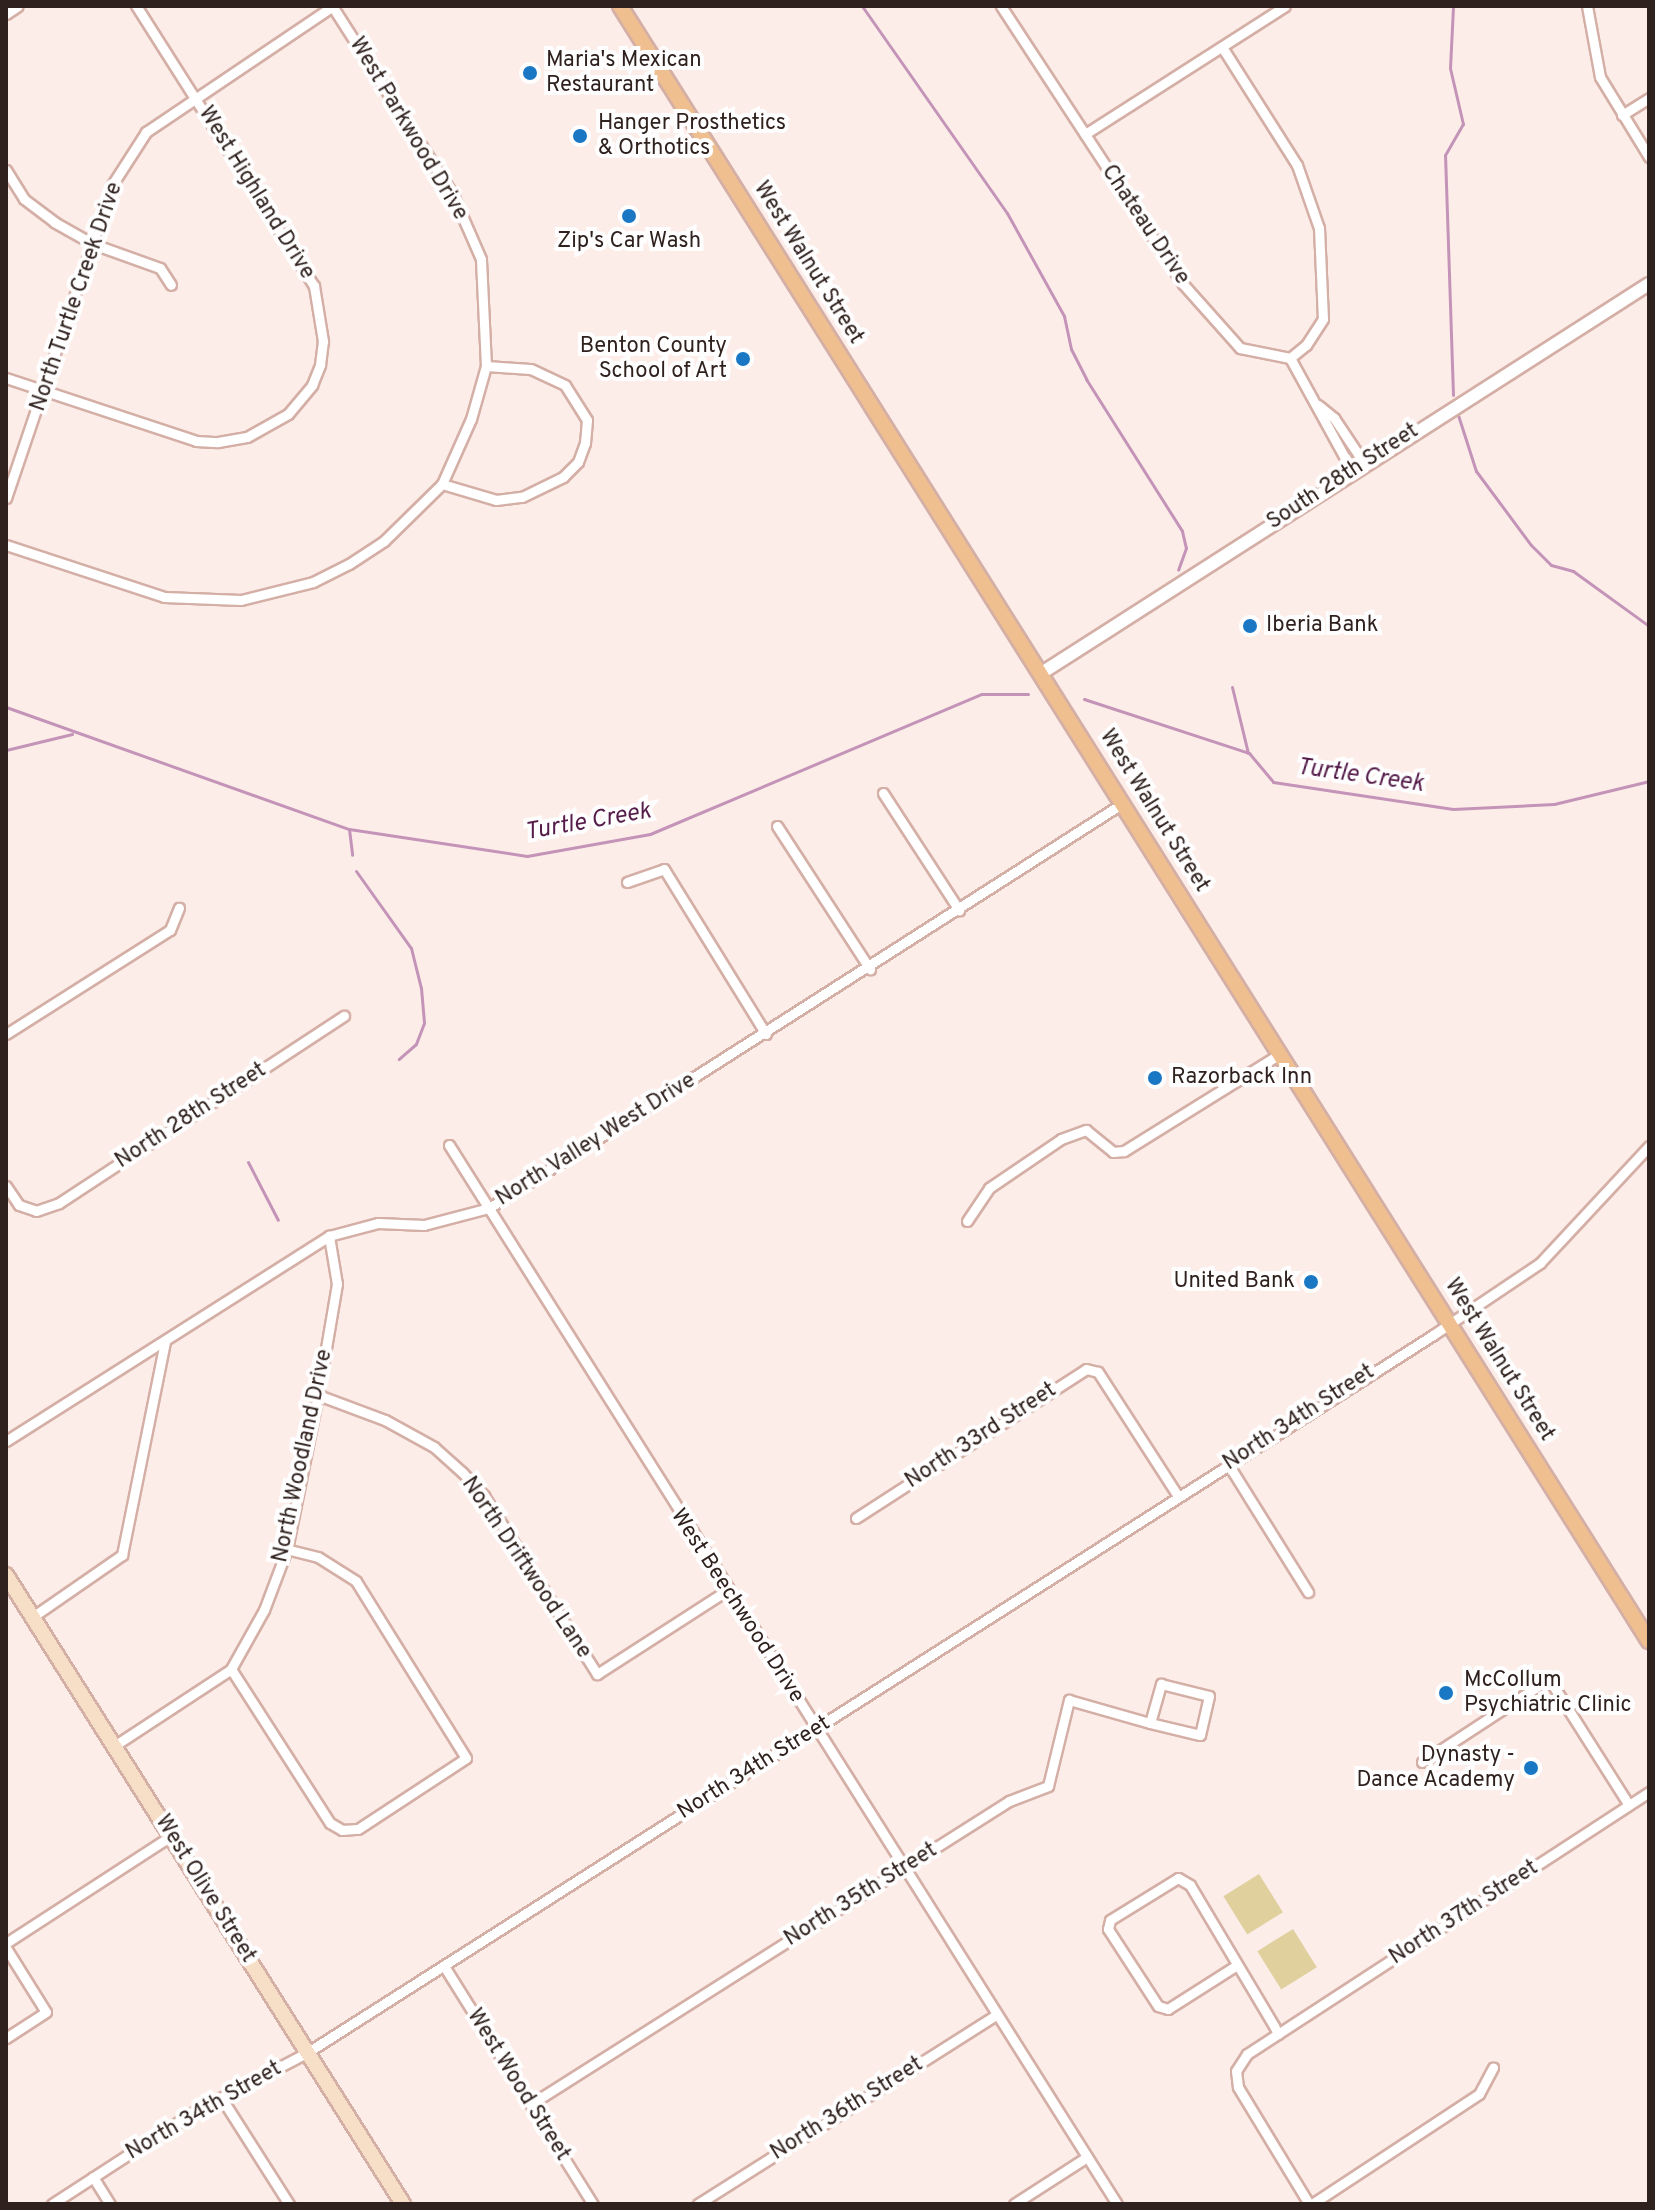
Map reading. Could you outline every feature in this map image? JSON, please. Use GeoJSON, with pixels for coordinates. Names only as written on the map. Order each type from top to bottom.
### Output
{"type":"FeatureCollection","features":[{"type":"Feature","properties":{"kind":"main road","name":"West Walnut Street"},"geometry":{"type":"LineString","coordinates":[[620,6],[1649,1641]]}},
{"type":"Feature","properties":{"kind":"main road","name":"West Olive Street"},"geometry":{"type":"LineString","coordinates":[[6,1575],[403,2204]]}},
{"type":"Feature","properties":{"kind":"street"},"geometry":{"type":"LineString","coordinates":[[6,14],[18,6]]}},
{"type":"Feature","properties":{"kind":"street","name":"West Highland Drive"},"geometry":{"type":"LineString","coordinates":[[6,378],[196,441],[218,442],[270,427],[312,385],[323,341],[314,286],[136,6]]}},
{"type":"Feature","properties":{"kind":"street","name":"North Turtle Creek Drive"},"geometry":{"type":"LineString","coordinates":[[6,498],[112,185],[146,132],[195,95],[333,6]]}},
{"type":"Feature","properties":{"kind":"street","name":"West Parkwood Drive"},"geometry":{"type":"LineString","coordinates":[[6,545],[164,597],[241,600],[313,582],[349,564],[384,541],[442,484],[471,419],[486,366],[481,259],[453,195],[333,6]]}},
{"type":"Feature","properties":{"kind":"street","name":"Chateau Drive"},"geometry":{"type":"LineString","coordinates":[[1001,6],[1159,250],[1207,312],[1240,348],[1290,358]]}},
{"type":"Feature","properties":{"kind":"street"},"geometry":{"type":"LineString","coordinates":[[1085,134],[1285,6]]}},
{"type":"Feature","properties":{"kind":"street"},"geometry":{"type":"LineString","coordinates":[[1587,6],[1600,77],[1649,157]]}},
{"type":"Feature","properties":{"kind":"street"},"geometry":{"type":"LineString","coordinates":[[1222,47],[1297,165],[1319,228],[1323,319],[1306,345],[1290,358],[1318,405],[1323,425],[1352,471]]}},
{"type":"Feature","properties":{"kind":"street"},"geometry":{"type":"LineString","coordinates":[[1622,115],[1649,98]]}},
{"type":"Feature","properties":{"kind":"street"},"geometry":{"type":"LineString","coordinates":[[6,170],[24,199],[93,244],[160,268],[171,285]]}},
{"type":"Feature","properties":{"kind":"street","name":"South 28th Street"},"geometry":{"type":"LineString","coordinates":[[1040,674],[1364,463],[1649,284]]}},
{"type":"Feature","properties":{"kind":"street"},"geometry":{"type":"LineString","coordinates":[[442,484],[496,500],[522,497],[563,477],[578,462],[585,443],[587,420],[565,385],[530,369],[486,366]]}},
{"type":"Feature","properties":{"kind":"street"},"geometry":{"type":"LineString","coordinates":[[1318,405],[1334,418],[1364,463]]}},
{"type":"Feature","properties":{"kind":"street"},"geometry":{"type":"LineString","coordinates":[[883,793],[959,910]]}},
{"type":"Feature","properties":{"kind":"street","name":"North Valley West Drive"},"geometry":{"type":"LineString","coordinates":[[6,1441],[329,1236],[378,1223],[424,1225],[489,1208],[870,969],[1123,803]]}},
{"type":"Feature","properties":{"kind":"street"},"geometry":{"type":"LineString","coordinates":[[777,826],[870,969]]}},
{"type":"Feature","properties":{"kind":"street"},"geometry":{"type":"LineString","coordinates":[[627,882],[664,869],[766,1034]]}},
{"type":"Feature","properties":{"kind":"street"},"geometry":{"type":"LineString","coordinates":[[6,1034],[170,930],[179,908]]}},
{"type":"Feature","properties":{"kind":"street","name":"North 28th Street"},"geometry":{"type":"LineString","coordinates":[[6,1186],[19,1205],[36,1211],[59,1203],[344,1016]]}},
{"type":"Feature","properties":{"kind":"street"},"geometry":{"type":"LineString","coordinates":[[967,1221],[989,1188],[1061,1139],[1086,1130],[1113,1152],[1124,1151],[1280,1054]]}},
{"type":"Feature","properties":{"kind":"street","name":"West Beechwood Drive"},"geometry":{"type":"LineString","coordinates":[[449,1145],[726,1591],[1117,2204]]}},
{"type":"Feature","properties":{"kind":"street","name":"North 34th Street"},"geometry":{"type":"LineString","coordinates":[[52,2204],[222,2099],[308,2052],[1450,1323],[1540,1263],[1649,1146]]}},
{"type":"Feature","properties":{"kind":"street","name":"North Woodland Drive"},"geometry":{"type":"LineString","coordinates":[[114,1746],[231,1669],[264,1610],[287,1549],[318,1395],[337,1284],[329,1236]]}},
{"type":"Feature","properties":{"kind":"street"},"geometry":{"type":"LineString","coordinates":[[31,1618],[122,1555],[165,1342]]}},
{"type":"Feature","properties":{"kind":"street","name":"North 33rd Street"},"geometry":{"type":"LineString","coordinates":[[856,1518],[1086,1369],[1098,1372],[1178,1496]]}},
{"type":"Feature","properties":{"kind":"street","name":"North Driftwood Lane"},"geometry":{"type":"LineString","coordinates":[[318,1395],[385,1420],[434,1447],[462,1472],[484,1496],[597,1674],[726,1591]]}},
{"type":"Feature","properties":{"kind":"street"},"geometry":{"type":"LineString","coordinates":[[1228,1464],[1308,1592]]}},
{"type":"Feature","properties":{"kind":"street"},"geometry":{"type":"LineString","coordinates":[[231,1669],[330,1823],[342,1830],[358,1829],[466,1758],[356,1581],[318,1557],[287,1549]]}},
{"type":"Feature","properties":{"kind":"street"},"geometry":{"type":"LineString","coordinates":[[1422,1762],[1549,1679],[1629,1805]]}},
{"type":"Feature","properties":{"kind":"street","name":"North 35th Street"},"geometry":{"type":"LineString","coordinates":[[531,2104],[1009,1801],[1048,1786],[1069,1700],[1150,1723],[1200,1735],[1209,1696],[1161,1684],[1150,1723]]}},
{"type":"Feature","properties":{"kind":"street","name":"North 37th Street"},"geometry":{"type":"LineString","coordinates":[[1310,2204],[1238,2087],[1236,2071],[1247,2054],[1649,1792]]}},
{"type":"Feature","properties":{"kind":"street"},"geometry":{"type":"LineString","coordinates":[[6,2038],[46,2012],[6,1946],[171,1836]]}},
{"type":"Feature","properties":{"kind":"street"},"geometry":{"type":"LineString","coordinates":[[1237,1965],[1168,2009],[1158,2006],[1108,1929],[1110,1920],[1178,1878],[1190,1885],[1278,2034]]}},
{"type":"Feature","properties":{"kind":"street","name":"West Wood Street"},"geometry":{"type":"LineString","coordinates":[[444,1966],[593,2204]]}},
{"type":"Feature","properties":{"kind":"street","name":"North 36th Street"},"geometry":{"type":"LineString","coordinates":[[698,2204],[996,2015]]}},
{"type":"Feature","properties":{"kind":"street"},"geometry":{"type":"LineString","coordinates":[[1310,2204],[1479,2094],[1493,2068]]}},
{"type":"Feature","properties":{"kind":"street"},"geometry":{"type":"LineString","coordinates":[[222,2099],[289,2204]]}},
{"type":"Feature","properties":{"kind":"street"},"geometry":{"type":"LineString","coordinates":[[1014,2204],[1087,2157]]}},
{"type":"Feature","properties":{"kind":"street"},"geometry":{"type":"LineString","coordinates":[[93,2177],[110,2204]]}},
{"type":"Feature","properties":{"kind":"shaded area"},"geometry":{"type":"Polygon","coordinates":[[[1259,1874],[1283,1912],[1247,1934],[1223,1896],[1259,1874]]]}},
{"type":"Feature","properties":{"kind":"shaded area"},"geometry":{"type":"Polygon","coordinates":[[[1293,1929],[1317,1967],[1281,1989],[1257,1951],[1293,1929]]]}},
{"type":"Feature","properties":{"kind":"waterway"},"geometry":{"type":"LineString","coordinates":[[862,6],[1007,213],[1064,316],[1071,349],[1086,379],[1182,531],[1186,548],[1178,570]]}},
{"type":"Feature","properties":{"kind":"waterway"},"geometry":{"type":"LineString","coordinates":[[1453,6],[1450,68],[1463,124],[1445,155],[1453,395]]}},
{"type":"Feature","properties":{"kind":"waterway"},"geometry":{"type":"LineString","coordinates":[[1458,415],[1476,471],[1531,545],[1551,565],[1573,571],[1649,626]]}},
{"type":"Feature","properties":{"kind":"waterway"},"geometry":{"type":"LineString","coordinates":[[1232,687],[1248,753]]}},
{"type":"Feature","properties":{"kind":"waterway","name":"Turtle Creek"},"geometry":{"type":"LineString","coordinates":[[6,707],[349,829],[527,856],[650,834],[982,694],[1028,694]]}},
{"type":"Feature","properties":{"kind":"waterway","name":"Turtle Creek"},"geometry":{"type":"LineString","coordinates":[[1084,699],[1249,753],[1273,782],[1453,809],[1554,804],[1649,781]]}},
{"type":"Feature","properties":{"kind":"waterway"},"geometry":{"type":"LineString","coordinates":[[6,750],[72,734]]}},
{"type":"Feature","properties":{"kind":"waterway"},"geometry":{"type":"LineString","coordinates":[[349,829],[352,855]]}},
{"type":"Feature","properties":{"kind":"waterway"},"geometry":{"type":"LineString","coordinates":[[356,871],[411,948],[421,988],[424,1023],[416,1044],[399,1059]]}},
{"type":"Feature","properties":{"kind":"waterway"},"geometry":{"type":"LineString","coordinates":[[248,1162],[278,1220]]}},
{"type":"Feature","properties":{"kind":"place","name":"Maria's Mexican Restaurant"},"geometry":{"type":"Point","coordinates":[530,73]}},
{"type":"Feature","properties":{"kind":"place","name":"Hanger Prosthetics & Orthotics"},"geometry":{"type":"Point","coordinates":[580,136]}},
{"type":"Feature","properties":{"kind":"place","name":"Zip's Car Wash"},"geometry":{"type":"Point","coordinates":[629,216]}},
{"type":"Feature","properties":{"kind":"place","name":"Benton County School of Art"},"geometry":{"type":"Point","coordinates":[743,359]}},
{"type":"Feature","properties":{"kind":"place","name":"Iberia Bank"},"geometry":{"type":"Point","coordinates":[1250,626]}},
{"type":"Feature","properties":{"kind":"place","name":"Razorback Inn"},"geometry":{"type":"Point","coordinates":[1155,1078]}},
{"type":"Feature","properties":{"kind":"place","name":"United Bank"},"geometry":{"type":"Point","coordinates":[1311,1282]}},
{"type":"Feature","properties":{"kind":"place","name":"McCollum Psychiatric Clinic"},"geometry":{"type":"Point","coordinates":[1446,1693]}},
{"type":"Feature","properties":{"kind":"place","name":"Dynasty - Dance Academy"},"geometry":{"type":"Point","coordinates":[1531,1768]}}]}
